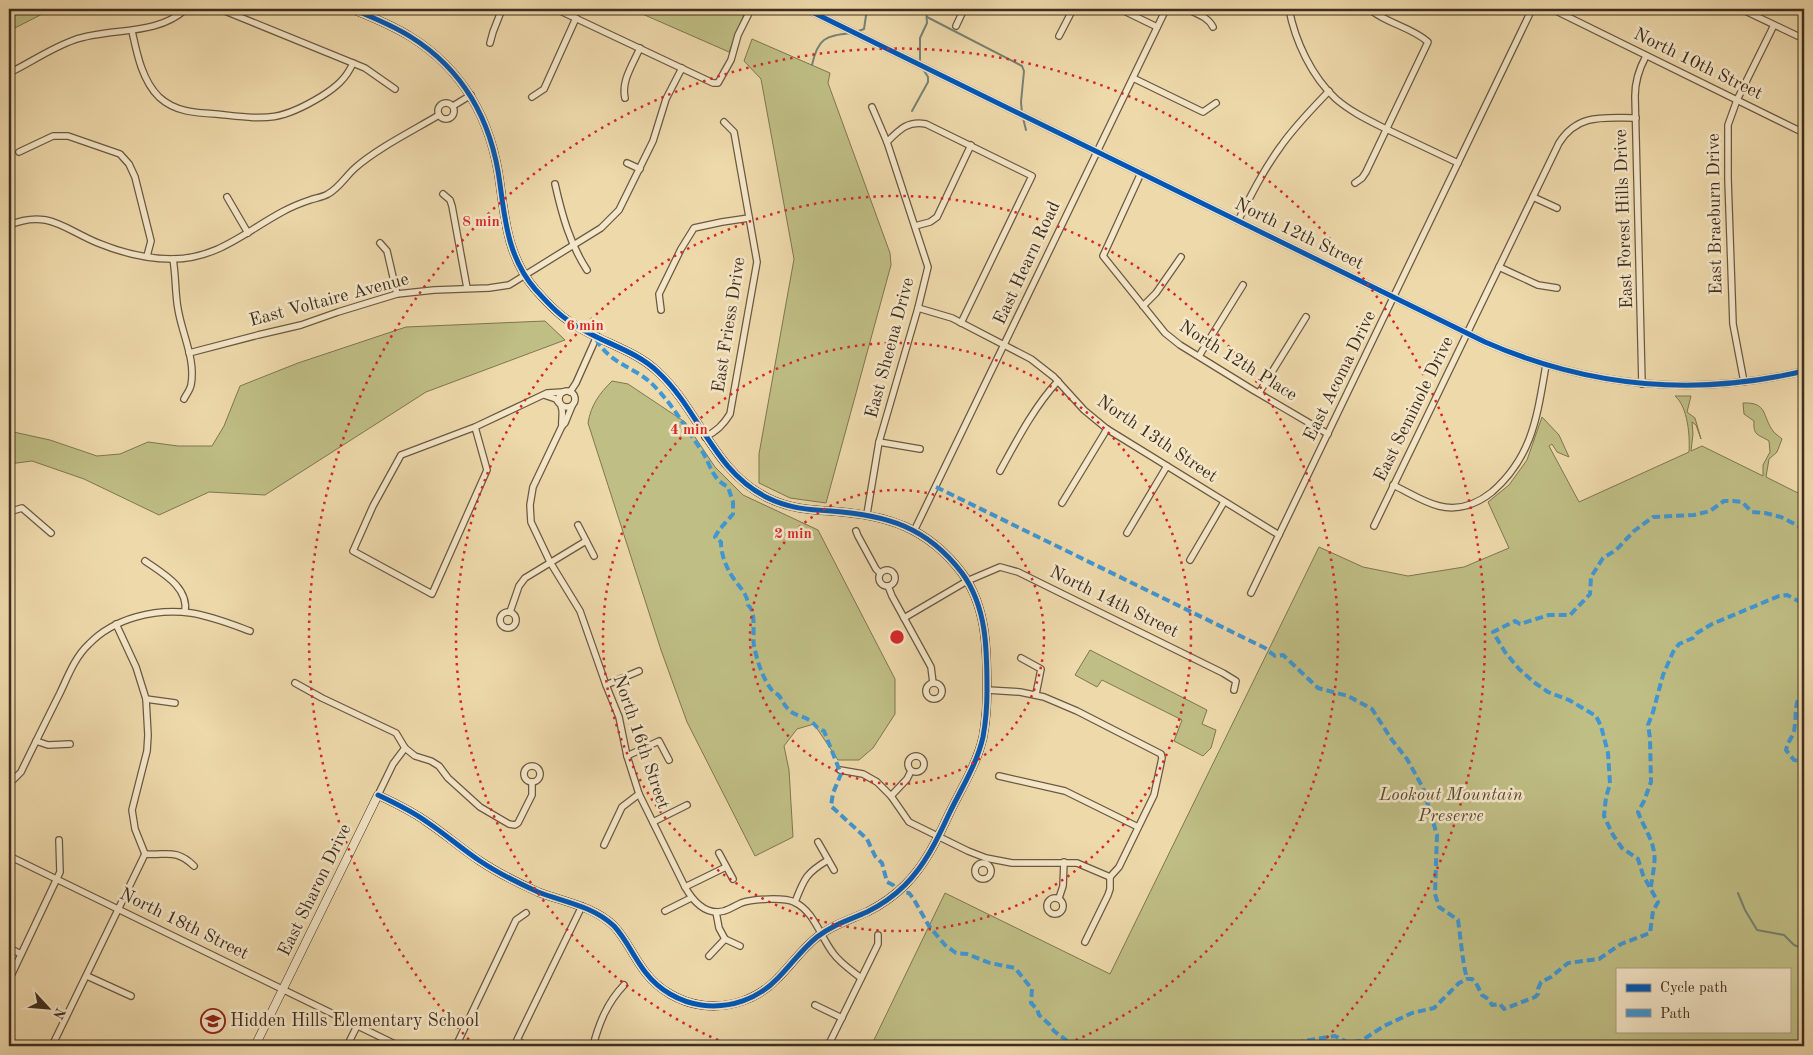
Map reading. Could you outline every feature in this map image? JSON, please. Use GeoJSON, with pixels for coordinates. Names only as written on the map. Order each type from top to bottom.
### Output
{"type":"FeatureCollection","features":[{"type":"Feature","properties":{"kind":"street"},"geometry":{"type":"LineString","coordinates":[[9,73],[74,40],[88,36],[132,31],[166,22],[186,9]]}},
{"type":"Feature","properties":{"kind":"street"},"geometry":{"type":"LineString","coordinates":[[220,9],[372,72],[395,89]]}},
{"type":"Feature","properties":{"kind":"street"},"geometry":{"type":"LineString","coordinates":[[352,9],[396,28],[421,43],[441,60],[471,95],[481,113],[497,161],[505,225],[512,249],[525,275],[537,291],[570,323],[633,354],[659,373],[678,393],[726,467],[745,484],[770,499],[804,510],[867,514],[891,520],[914,531],[944,552],[967,581],[975,596],[984,625],[987,653],[987,709],[983,738],[976,758],[938,837],[918,871],[902,888],[881,904],[868,912],[831,927],[813,939],[767,988],[749,999],[720,1006],[700,1005],[672,996],[657,985],[647,974],[613,926],[597,913],[537,891],[498,872],[412,812],[378,795]]}},
{"type":"Feature","properties":{"kind":"street"},"geometry":{"type":"LineString","coordinates":[[490,43],[502,9]]}},
{"type":"Feature","properties":{"kind":"street"},"geometry":{"type":"LineString","coordinates":[[556,9],[714,83],[718,83],[731,60],[738,35],[751,9]]}},
{"type":"Feature","properties":{"kind":"street","name":"North 12th Street"},"geometry":{"type":"LineString","coordinates":[[806,9],[1467,333],[1546,365],[1581,374],[1642,384],[1686,386],[1744,382],[1804,371]]}},
{"type":"Feature","properties":{"kind":"street"},"geometry":{"type":"LineString","coordinates":[[956,26],[964,9]]}},
{"type":"Feature","properties":{"kind":"street"},"geometry":{"type":"LineString","coordinates":[[1059,36],[1072,9]]}},
{"type":"Feature","properties":{"kind":"street"},"geometry":{"type":"LineString","coordinates":[[1120,9],[1157,27]]}},
{"type":"Feature","properties":{"kind":"street","name":"East Hearn Road"},"geometry":{"type":"LineString","coordinates":[[914,531],[1166,9]]}},
{"type":"Feature","properties":{"kind":"street"},"geometry":{"type":"LineString","coordinates":[[1187,9],[1204,17],[1213,27]]}},
{"type":"Feature","properties":{"kind":"street"},"geometry":{"type":"LineString","coordinates":[[1290,9],[1296,37],[1316,73],[1336,99],[1353,111],[1387,129],[1458,163]]}},
{"type":"Feature","properties":{"kind":"street","name":"East Acoma Drive"},"geometry":{"type":"LineString","coordinates":[[1251,593],[1532,9]]}},
{"type":"Feature","properties":{"kind":"street","name":"North 10th Street"},"geometry":{"type":"LineString","coordinates":[[1552,9],[1804,133]]}},
{"type":"Feature","properties":{"kind":"street"},"geometry":{"type":"LineString","coordinates":[[1741,9],[1804,39]]}},
{"type":"Feature","properties":{"kind":"street"},"geometry":{"type":"LineString","coordinates":[[1355,183],[1366,172],[1428,42],[1422,37],[1379,16],[1372,10]]}},
{"type":"Feature","properties":{"kind":"street"},"geometry":{"type":"LineString","coordinates":[[532,97],[544,88],[576,18]]}},
{"type":"Feature","properties":{"kind":"street","name":"East Braeburn Drive"},"geometry":{"type":"LineString","coordinates":[[1744,382],[1733,324],[1728,125],[1737,100],[1774,25]]}},
{"type":"Feature","properties":{"kind":"street"},"geometry":{"type":"LineString","coordinates":[[132,31],[146,79],[151,88],[166,103],[192,112],[261,118],[282,116],[302,108],[338,86],[353,64]]}},
{"type":"Feature","properties":{"kind":"street"},"geometry":{"type":"LineString","coordinates":[[625,98],[625,82],[640,48]]}},
{"type":"Feature","properties":{"kind":"street","name":"East Forest Hills Drive"},"geometry":{"type":"LineString","coordinates":[[1642,384],[1635,83],[1646,56]]}},
{"type":"Feature","properties":{"kind":"street","name":"East Voltaire Avenue"},"geometry":{"type":"LineString","coordinates":[[189,353],[258,334],[301,325],[397,294],[509,285],[609,222],[619,210],[653,141],[666,100],[682,68]]}},
{"type":"Feature","properties":{"kind":"street"},"geometry":{"type":"LineString","coordinates":[[1132,78],[1204,112],[1216,103]]}},
{"type":"Feature","properties":{"kind":"street"},"geometry":{"type":"LineString","coordinates":[[1238,221],[1257,183],[1280,146],[1329,91]]}},
{"type":"Feature","properties":{"kind":"street"},"geometry":{"type":"LineString","coordinates":[[453,106],[471,95]]}},
{"type":"Feature","properties":{"kind":"street"},"geometry":{"type":"LineString","coordinates":[[448,103],[453,106],[454,112],[451,118],[445,119],[439,115],[438,108],[441,104],[448,103]]}},
{"type":"Feature","properties":{"kind":"street","name":"East Sheena Drive"},"geometry":{"type":"LineString","coordinates":[[867,514],[879,442],[928,267],[887,142],[872,108]]}},
{"type":"Feature","properties":{"kind":"street"},"geometry":{"type":"LineString","coordinates":[[9,225],[32,219],[53,221],[97,243],[120,250],[173,259],[199,256],[218,250],[282,211],[302,202],[328,194],[356,167],[439,115]]}},
{"type":"Feature","properties":{"kind":"street","name":"East Seminole Drive"},"geometry":{"type":"LineString","coordinates":[[1374,526],[1559,143],[1570,129],[1578,123],[1594,119],[1636,118]]}},
{"type":"Feature","properties":{"kind":"street","name":"East Friess Drive"},"geometry":{"type":"LineString","coordinates":[[705,437],[714,433],[724,424],[730,414],[757,262],[734,132],[724,122]]}},
{"type":"Feature","properties":{"kind":"street"},"geometry":{"type":"LineString","coordinates":[[887,142],[902,128],[918,122],[971,145],[1032,176],[961,323]]}},
{"type":"Feature","properties":{"kind":"street"},"geometry":{"type":"LineString","coordinates":[[19,152],[54,136],[68,136],[120,154],[129,164],[135,177],[151,241],[147,256]]}},
{"type":"Feature","properties":{"kind":"street"},"geometry":{"type":"LineString","coordinates":[[915,226],[930,222],[937,217],[971,145]]}},
{"type":"Feature","properties":{"kind":"street"},"geometry":{"type":"LineString","coordinates":[[627,163],[640,170]]}},
{"type":"Feature","properties":{"kind":"street","name":"North 12th Place"},"geometry":{"type":"LineString","coordinates":[[1142,173],[1103,256],[1165,333],[1199,356],[1328,434]]}},
{"type":"Feature","properties":{"kind":"street"},"geometry":{"type":"LineString","coordinates":[[555,184],[573,245],[587,270]]}},
{"type":"Feature","properties":{"kind":"street"},"geometry":{"type":"LineString","coordinates":[[443,194],[450,200],[452,206],[467,288]]}},
{"type":"Feature","properties":{"kind":"street"},"geometry":{"type":"LineString","coordinates":[[1533,197],[1557,208]]}},
{"type":"Feature","properties":{"kind":"street"},"geometry":{"type":"LineString","coordinates":[[227,198],[248,233]]}},
{"type":"Feature","properties":{"kind":"street"},"geometry":{"type":"LineString","coordinates":[[661,310],[659,294],[681,249],[694,228],[749,218]]}},
{"type":"Feature","properties":{"kind":"street"},"geometry":{"type":"LineString","coordinates":[[380,244],[387,252],[397,294]]}},
{"type":"Feature","properties":{"kind":"street"},"geometry":{"type":"LineString","coordinates":[[1143,306],[1156,293],[1181,257]]}},
{"type":"Feature","properties":{"kind":"street"},"geometry":{"type":"LineString","coordinates":[[173,259],[178,314],[189,353],[191,370],[191,385],[184,399]]}},
{"type":"Feature","properties":{"kind":"street"},"geometry":{"type":"LineString","coordinates":[[1499,267],[1538,286],[1557,288]]}},
{"type":"Feature","properties":{"kind":"street"},"geometry":{"type":"LineString","coordinates":[[1199,356],[1243,285]]}},
{"type":"Feature","properties":{"kind":"street","name":"North 13th Street"},"geometry":{"type":"LineString","coordinates":[[918,308],[961,323],[1038,364],[1058,381],[1084,410],[1107,429],[1279,535]]}},
{"type":"Feature","properties":{"kind":"street"},"geometry":{"type":"LineString","coordinates":[[1259,393],[1306,317]]}},
{"type":"Feature","properties":{"kind":"street"},"geometry":{"type":"LineString","coordinates":[[570,392],[597,336]]}},
{"type":"Feature","properties":{"kind":"street"},"geometry":{"type":"LineString","coordinates":[[1394,485],[1439,506],[1464,507],[1485,498],[1511,473],[1525,451],[1538,410],[1546,365]]}},
{"type":"Feature","properties":{"kind":"street"},"geometry":{"type":"LineString","coordinates":[[1000,471],[1020,434],[1058,381]]}},
{"type":"Feature","properties":{"kind":"street"},"geometry":{"type":"LineString","coordinates":[[560,404],[558,398],[563,392]]}},
{"type":"Feature","properties":{"kind":"street"},"geometry":{"type":"LineString","coordinates":[[474,427],[487,470],[432,594],[353,551],[373,506],[401,455],[474,427],[547,393],[570,392]]}},
{"type":"Feature","properties":{"kind":"street"},"geometry":{"type":"LineString","coordinates":[[544,396],[556,399],[566,408],[572,406],[575,398],[570,392]]}},
{"type":"Feature","properties":{"kind":"street","name":"North 16th Street"},"geometry":{"type":"LineString","coordinates":[[560,404],[564,413],[561,421],[562,426]]}},
{"type":"Feature","properties":{"kind":"street","name":"North 16th Street"},"geometry":{"type":"LineString","coordinates":[[572,406],[533,487],[530,505],[531,522],[550,562],[580,611],[619,717],[627,756],[639,794],[691,898]]}},
{"type":"Feature","properties":{"kind":"street"},"geometry":{"type":"LineString","coordinates":[[1062,502],[1107,429]]}},
{"type":"Feature","properties":{"kind":"street"},"geometry":{"type":"LineString","coordinates":[[879,442],[920,449]]}},
{"type":"Feature","properties":{"kind":"street"},"geometry":{"type":"LineString","coordinates":[[1127,533],[1167,466]]}},
{"type":"Feature","properties":{"kind":"street"},"geometry":{"type":"LineString","coordinates":[[1190,560],[1224,502]]}},
{"type":"Feature","properties":{"kind":"street"},"geometry":{"type":"LineString","coordinates":[[9,512],[22,508],[51,533]]}},
{"type":"Feature","properties":{"kind":"street"},"geometry":{"type":"LineString","coordinates":[[578,526],[594,556]]}},
{"type":"Feature","properties":{"kind":"street"},"geometry":{"type":"LineString","coordinates":[[856,531],[880,573]]}},
{"type":"Feature","properties":{"kind":"street"},"geometry":{"type":"LineString","coordinates":[[510,612],[519,586],[525,578],[586,541]]}},
{"type":"Feature","properties":{"kind":"street"},"geometry":{"type":"LineString","coordinates":[[145,561],[171,580],[177,587],[185,600],[185,612]]}},
{"type":"Feature","properties":{"kind":"street","name":"North 14th Street"},"geometry":{"type":"LineString","coordinates":[[967,581],[1000,566],[1018,572],[1224,672],[1236,680],[1234,690]]}},
{"type":"Feature","properties":{"kind":"street"},"geometry":{"type":"LineString","coordinates":[[880,573],[886,570],[893,573],[895,581],[888,586]]}},
{"type":"Feature","properties":{"kind":"street"},"geometry":{"type":"LineString","coordinates":[[880,573],[880,583],[888,586],[931,667],[933,683]]}},
{"type":"Feature","properties":{"kind":"street"},"geometry":{"type":"LineString","coordinates":[[904,618],[967,581]]}},
{"type":"Feature","properties":{"kind":"street"},"geometry":{"type":"LineString","coordinates":[[9,784],[21,772],[72,667],[81,654],[99,635],[116,624],[150,614],[185,612],[250,630]]}},
{"type":"Feature","properties":{"kind":"street"},"geometry":{"type":"LineString","coordinates":[[62,1046],[53,1044],[144,854],[134,828],[132,810],[147,752],[146,699],[136,667],[116,624]]}},
{"type":"Feature","properties":{"kind":"street"},"geometry":{"type":"LineString","coordinates":[[1021,658],[1041,669],[1036,694]]}},
{"type":"Feature","properties":{"kind":"street"},"geometry":{"type":"LineString","coordinates":[[606,685],[639,671]]}},
{"type":"Feature","properties":{"kind":"street"},"geometry":{"type":"LineString","coordinates":[[295,683],[396,733],[405,748],[416,756],[432,761],[439,766],[448,778],[480,808],[509,824],[515,825],[521,817],[532,795],[532,782]]}},
{"type":"Feature","properties":{"kind":"street"},"geometry":{"type":"LineString","coordinates":[[987,690],[1036,694],[1077,711],[1161,754],[1157,787],[1119,867],[1110,877],[1108,895],[1085,942]]}},
{"type":"Feature","properties":{"kind":"street"},"geometry":{"type":"LineString","coordinates":[[146,699],[175,703]]}},
{"type":"Feature","properties":{"kind":"street"},"geometry":{"type":"LineString","coordinates":[[36,741],[48,746],[70,744]]}},
{"type":"Feature","properties":{"kind":"street"},"geometry":{"type":"LineString","coordinates":[[627,756],[659,741],[669,760]]}},
{"type":"Feature","properties":{"kind":"street","name":"East Sharon Drive"},"geometry":{"type":"LineString","coordinates":[[255,1046],[393,764],[405,748]]}},
{"type":"Feature","properties":{"kind":"street"},"geometry":{"type":"LineString","coordinates":[[840,770],[863,774],[877,782],[891,796],[909,822],[986,860],[1012,863],[1077,863],[1110,877]]}},
{"type":"Feature","properties":{"kind":"street"},"geometry":{"type":"LineString","coordinates":[[891,796],[907,779],[911,771]]}},
{"type":"Feature","properties":{"kind":"street"},"geometry":{"type":"LineString","coordinates":[[998,776],[1065,791],[1138,827]]}},
{"type":"Feature","properties":{"kind":"street"},"geometry":{"type":"LineString","coordinates":[[604,845],[622,807],[639,794]]}},
{"type":"Feature","properties":{"kind":"street"},"geometry":{"type":"LineString","coordinates":[[653,822],[687,805]]}},
{"type":"Feature","properties":{"kind":"street"},"geometry":{"type":"LineString","coordinates":[[9,980],[57,879],[60,868],[59,840]]}},
{"type":"Feature","properties":{"kind":"street"},"geometry":{"type":"LineString","coordinates":[[818,842],[834,870]]}},
{"type":"Feature","properties":{"kind":"street"},"geometry":{"type":"LineString","coordinates":[[718,853],[733,878]]}},
{"type":"Feature","properties":{"kind":"street"},"geometry":{"type":"LineString","coordinates":[[144,854],[177,854],[186,858],[194,866]]}},
{"type":"Feature","properties":{"kind":"street","name":"North 18th Street"},"geometry":{"type":"LineString","coordinates":[[9,856],[399,1046]]}},
{"type":"Feature","properties":{"kind":"street"},"geometry":{"type":"LineString","coordinates":[[795,902],[807,875],[814,868],[828,860]]}},
{"type":"Feature","properties":{"kind":"street"},"geometry":{"type":"LineString","coordinates":[[1058,898],[1063,886],[1064,862]]}},
{"type":"Feature","properties":{"kind":"street"},"geometry":{"type":"LineString","coordinates":[[685,887],[726,867]]}},
{"type":"Feature","properties":{"kind":"street"},"geometry":{"type":"LineString","coordinates":[[665,911],[691,898],[701,907],[716,912],[751,901],[787,899],[802,906],[810,915],[840,962],[862,978]]}},
{"type":"Feature","properties":{"kind":"street"},"geometry":{"type":"LineString","coordinates":[[526,1046],[516,1040],[582,906]]}},
{"type":"Feature","properties":{"kind":"street"},"geometry":{"type":"LineString","coordinates":[[716,912],[719,928],[725,940],[740,946]]}},
{"type":"Feature","properties":{"kind":"street"},"geometry":{"type":"LineString","coordinates":[[456,1046],[516,920],[526,913]]}},
{"type":"Feature","properties":{"kind":"street"},"geometry":{"type":"LineString","coordinates":[[828,1046],[878,944],[878,935]]}},
{"type":"Feature","properties":{"kind":"street"},"geometry":{"type":"LineString","coordinates":[[709,956],[725,940]]}},
{"type":"Feature","properties":{"kind":"street"},"geometry":{"type":"LineString","coordinates":[[9,948],[21,954]]}},
{"type":"Feature","properties":{"kind":"street"},"geometry":{"type":"LineString","coordinates":[[87,976],[131,996]]}},
{"type":"Feature","properties":{"kind":"street"},"geometry":{"type":"LineString","coordinates":[[593,1046],[606,1009],[624,985]]}},
{"type":"Feature","properties":{"kind":"street"},"geometry":{"type":"LineString","coordinates":[[815,1005],[842,1018]]}},
{"type":"Feature","properties":{"kind":"street"},"geometry":{"type":"LineString","coordinates":[[346,1046],[357,1026]]}},
{"type":"Feature","properties":{"kind":"green space"},"geometry":{"type":"Polygon","coordinates":[[[9,9],[52,9],[9,31],[9,9]]]}},
{"type":"Feature","properties":{"kind":"green space"},"geometry":{"type":"Polygon","coordinates":[[[631,9],[746,9],[729,52],[631,9]]]}},
{"type":"Feature","properties":{"kind":"green space"},"geometry":{"type":"Polygon","coordinates":[[[752,39],[830,73],[828,83],[890,253],[891,265],[826,503],[790,498],[759,483],[759,454],[794,259],[761,79],[744,61],[752,39]]]}},
{"type":"Feature","properties":{"kind":"green space"},"geometry":{"type":"Polygon","coordinates":[[[545,321],[565,340],[426,392],[265,495],[209,492],[159,515],[84,479],[32,461],[9,464],[9,431],[50,440],[97,456],[120,454],[148,442],[178,446],[212,446],[224,426],[240,386],[298,363],[406,327],[545,321]]]}},
{"type":"Feature","properties":{"kind":"green space"},"geometry":{"type":"Polygon","coordinates":[[[612,381],[628,384],[685,422],[715,467],[743,495],[818,530],[895,679],[895,714],[873,748],[859,760],[838,760],[814,724],[797,729],[784,746],[789,770],[793,837],[755,856],[687,722],[661,650],[588,423],[596,400],[612,381]]]}},
{"type":"Feature","properties":{"kind":"green space","name":"Lookout Mountain Preserve"},"geometry":{"type":"Polygon","coordinates":[[[1675,396],[1691,396],[1687,412],[1695,418],[1701,439],[1696,425],[1692,422],[1691,451],[1702,446],[1763,476],[1763,465],[1770,452],[1769,441],[1755,432],[1754,421],[1744,414],[1743,403],[1751,403],[1761,407],[1773,431],[1782,439],[1777,452],[1769,459],[1766,477],[1804,496],[1804,1046],[871,1046],[945,893],[1110,974],[1319,547],[1363,567],[1408,576],[1464,567],[1509,548],[1488,502],[1509,485],[1527,460],[1542,417],[1559,435],[1569,457],[1557,452],[1552,444],[1549,446],[1579,502],[1689,452],[1687,422],[1683,407],[1675,396]]]}},
{"type":"Feature","properties":{"kind":"green space"},"geometry":{"type":"Polygon","coordinates":[[[1090,650],[1207,710],[1202,724],[1216,730],[1211,748],[1203,756],[1174,741],[1182,720],[1102,680],[1097,687],[1075,675],[1090,650]]]}},
{"type":"Feature","properties":{"kind":"waterway"},"geometry":{"type":"LineString","coordinates":[[856,32],[864,29],[867,9]]}},
{"type":"Feature","properties":{"kind":"waterway"},"geometry":{"type":"LineString","coordinates":[[920,62],[920,38],[927,23],[926,9]]}},
{"type":"Feature","properties":{"kind":"waterway"},"geometry":{"type":"LineString","coordinates":[[927,17],[1022,66],[1024,71],[1021,102],[1022,113]]}},
{"type":"Feature","properties":{"kind":"waterway"},"geometry":{"type":"LineString","coordinates":[[812,65],[817,49],[824,40],[835,35],[851,33]]}},
{"type":"Feature","properties":{"kind":"waterway"},"geometry":{"type":"LineString","coordinates":[[912,111],[928,82],[928,77],[923,69]]}},
{"type":"Feature","properties":{"kind":"waterway"},"geometry":{"type":"LineString","coordinates":[[1023,118],[1026,130]]}},
{"type":"Feature","properties":{"kind":"waterway"},"geometry":{"type":"LineString","coordinates":[[1738,893],[1745,910],[1757,930],[1784,935],[1794,945],[1804,949]]}},
{"type":"Feature","properties":{"kind":"marked path"},"geometry":{"type":"LineString","coordinates":[[596,339],[609,355],[641,375],[657,389],[675,411],[702,451],[718,480],[728,487],[733,502],[733,514],[715,537],[721,542],[726,566],[744,593],[751,608],[754,624],[754,646],[765,679],[790,711],[811,721],[824,731],[841,774],[833,793],[831,806],[867,839],[875,856],[882,863],[887,882],[893,885],[897,892],[909,893],[929,926],[945,945],[956,953],[967,954],[990,963],[1015,968],[1032,989],[1031,1003],[1054,1031],[1066,1040],[1067,1046]]}},
{"type":"Feature","properties":{"kind":"marked path"},"geometry":{"type":"LineString","coordinates":[[936,487],[1265,648],[1275,656],[1283,655],[1318,688],[1348,696],[1372,709],[1407,759],[1423,788],[1437,835],[1435,894],[1439,907],[1458,920],[1467,979]]}},
{"type":"Feature","properties":{"kind":"marked path"},"geometry":{"type":"LineString","coordinates":[[1297,1046],[1303,1041],[1335,1036],[1347,1042],[1361,1041],[1384,1026],[1412,1013],[1434,1008],[1459,983],[1467,979],[1472,979],[1476,983],[1482,995],[1492,1005],[1500,1004],[1504,1009],[1535,997],[1538,994],[1541,982],[1551,977],[1568,963],[1599,959],[1621,944],[1650,933],[1653,911],[1658,902],[1643,875],[1638,859],[1622,848],[1604,816],[1606,797],[1610,784],[1608,753],[1601,726],[1596,716],[1569,700],[1548,692],[1535,683],[1519,669],[1505,652],[1493,632],[1515,621],[1520,624],[1549,615],[1570,615],[1590,594],[1591,577],[1603,558],[1616,550],[1634,531],[1653,517],[1694,515],[1710,511],[1724,501],[1733,501],[1742,502],[1752,512],[1781,517],[1804,529]]}},
{"type":"Feature","properties":{"kind":"marked path"},"geometry":{"type":"LineString","coordinates":[[1651,887],[1654,852],[1638,812],[1651,782],[1648,725],[1663,675],[1673,652],[1679,644],[1693,638],[1697,633],[1712,624],[1779,596],[1787,595],[1804,604]]}},
{"type":"Feature","properties":{"kind":"marked path"},"geometry":{"type":"LineString","coordinates":[[1804,690],[1798,699],[1794,731],[1786,750],[1794,760],[1799,761],[1804,769]]}},
{"type":"Feature","properties":{"kind":"marked path"},"geometry":{"type":"LineString","coordinates":[[1480,1046],[1487,1041],[1492,1046]]}},
{"type":"Feature","properties":{"kind":"cycle path"},"geometry":{"type":"LineString","coordinates":[[352,9],[411,37],[447,66],[461,82],[483,119],[490,140],[496,161],[506,226],[514,253],[526,277],[551,306],[564,318],[580,328],[637,357],[658,372],[685,404],[720,457],[749,486],[768,498],[807,509],[851,513],[888,520],[920,534],[935,544],[949,557],[970,586],[981,614],[987,660],[986,714],[980,747],[973,767],[930,852],[919,869],[892,897],[817,937],[762,992],[733,1004],[701,1005],[685,1001],[664,990],[651,979],[619,931],[606,919],[588,909],[538,892],[501,874],[421,818],[378,795]]}},
{"type":"Feature","properties":{"kind":"cycle path"},"geometry":{"type":"LineString","coordinates":[[806,9],[1485,342],[1524,357],[1602,378],[1642,383],[1682,385],[1723,384],[1804,371]]}},
{"type":"Feature","properties":{"kind":"place","name":"Hidden Hills Elementary School"},"geometry":{"type":"Point","coordinates":[213,1021]}}]}
